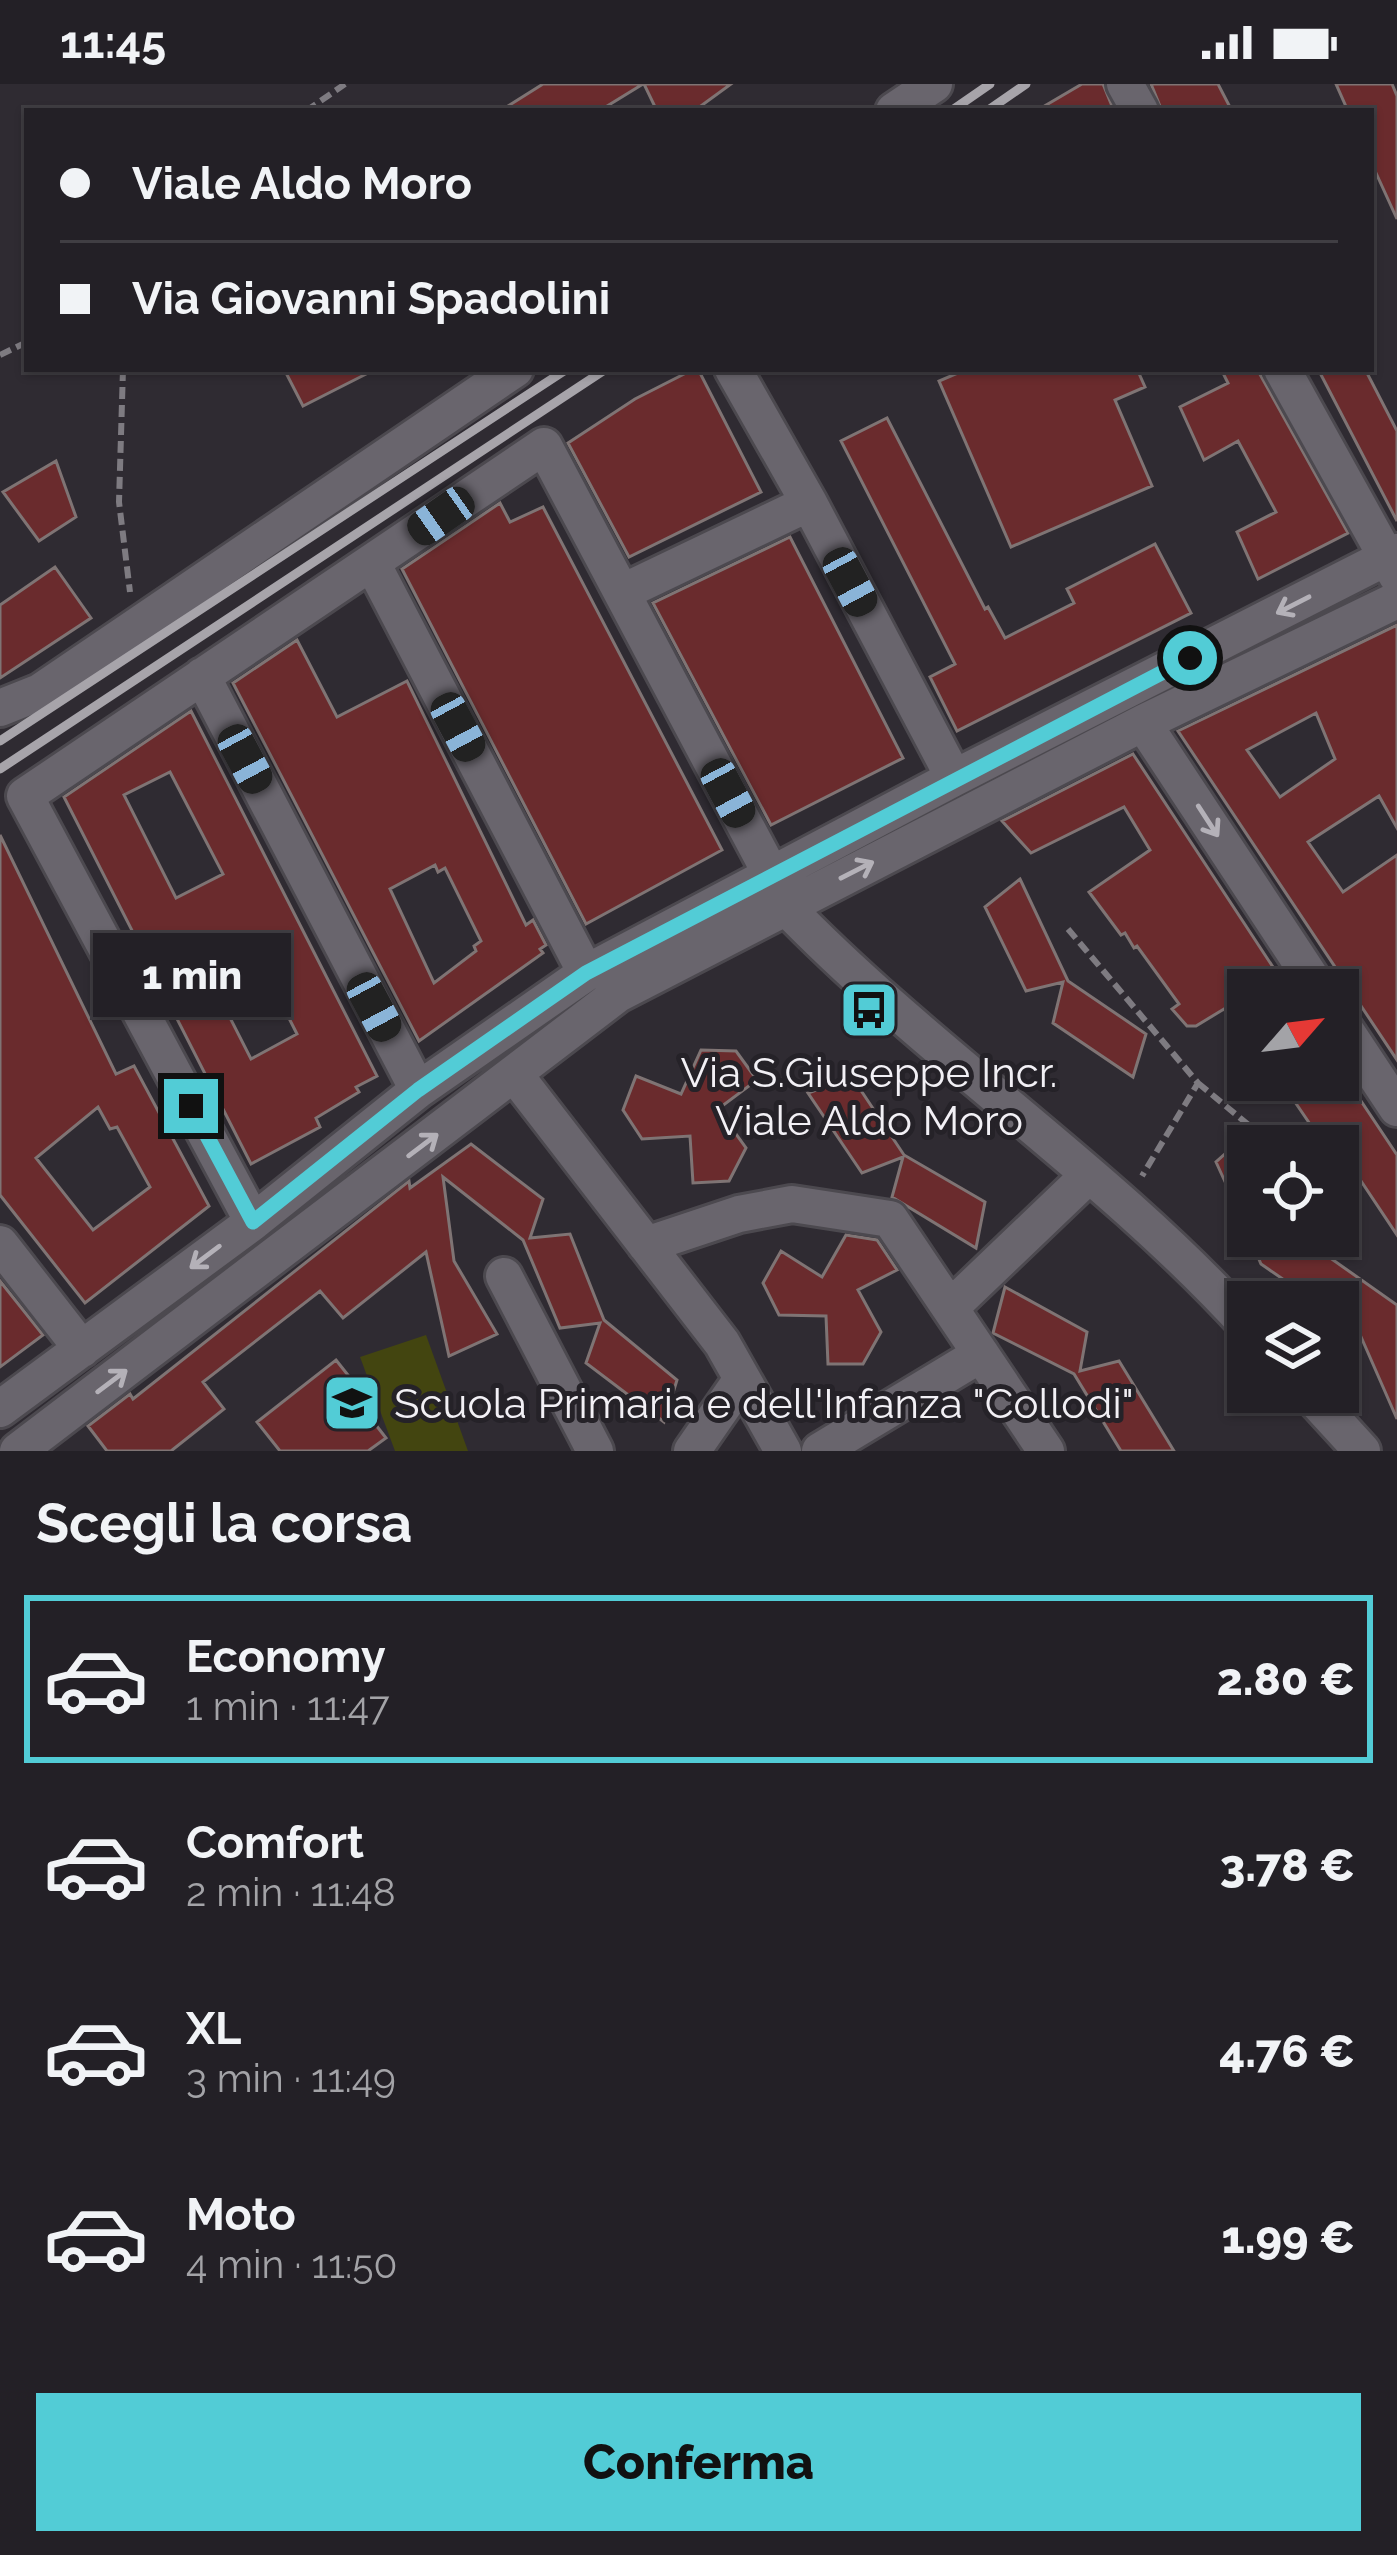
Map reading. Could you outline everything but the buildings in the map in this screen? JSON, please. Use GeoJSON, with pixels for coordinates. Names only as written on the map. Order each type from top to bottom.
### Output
{"type":"FeatureCollection","features":[{"type":"Feature","properties":{"kind":"street"},"geometry":{"type":"LineString","coordinates":[[898,108],[934,84]]}},
{"type":"Feature","properties":{"kind":"street"},"geometry":{"type":"LineString","coordinates":[[0,708],[40,692],[510,372]]}},
{"type":"Feature","properties":{"kind":"street"},"geometry":{"type":"LineString","coordinates":[[735,372],[953,778]]}},
{"type":"Feature","properties":{"kind":"street"},"geometry":{"type":"LineString","coordinates":[[18,1451],[58,1439],[618,994],[778,890],[953,778],[1394,562],[1284,372]]}},
{"type":"Feature","properties":{"kind":"street"},"geometry":{"type":"LineString","coordinates":[[253,1222],[25,796],[544,446],[778,890],[843,966],[1125,1205],[1227,1305]]}},
{"type":"Feature","properties":{"kind":"street"},"geometry":{"type":"LineString","coordinates":[[623,592],[809,503]]}},
{"type":"Feature","properties":{"kind":"street"},"geometry":{"type":"LineString","coordinates":[[372,563],[586,973]]}},
{"type":"Feature","properties":{"kind":"street"},"geometry":{"type":"LineString","coordinates":[[0,1409],[253,1222],[418,1090],[586,973],[1143,723],[1397,600]]}},
{"type":"Feature","properties":{"kind":"street"},"geometry":{"type":"LineString","coordinates":[[202,676],[418,1090]]}},
{"type":"Feature","properties":{"kind":"street"},"geometry":{"type":"LineString","coordinates":[[1143,723],[1305,969]]}},
{"type":"Feature","properties":{"kind":"street"},"geometry":{"type":"LineString","coordinates":[[1359,1051],[1397,1108]]}},
{"type":"Feature","properties":{"kind":"street"},"geometry":{"type":"LineString","coordinates":[[515,1075],[722,1343],[783,1451]]}},
{"type":"Feature","properties":{"kind":"street"},"geometry":{"type":"LineString","coordinates":[[950,1308],[1090,1175]]}},
{"type":"Feature","properties":{"kind":"street"},"geometry":{"type":"LineString","coordinates":[[646,1245],[739,1214],[791,1204],[890,1219],[1046,1451]]}},
{"type":"Feature","properties":{"kind":"street"},"geometry":{"type":"LineString","coordinates":[[0,1244],[82,1349]]}},
{"type":"Feature","properties":{"kind":"street"},"geometry":{"type":"LineString","coordinates":[[504,1276],[595,1451]]}},
{"type":"Feature","properties":{"kind":"street"},"geometry":{"type":"LineString","coordinates":[[820,1451],[981,1354]]}},
{"type":"Feature","properties":{"kind":"street"},"geometry":{"type":"LineString","coordinates":[[692,1451],[742,1379]]}},
{"type":"Feature","properties":{"kind":"street"},"geometry":{"type":"LineString","coordinates":[[1327,1413],[1362,1451]]}},
{"type":"Feature","properties":{"kind":"path"},"geometry":{"type":"LineString","coordinates":[[310,108],[345,84]]}},
{"type":"Feature","properties":{"kind":"path"},"geometry":{"type":"LineString","coordinates":[[123,372],[119,502],[135,627]]}},
{"type":"Feature","properties":{"kind":"path"},"geometry":{"type":"LineString","coordinates":[[1068,928],[1198,1083],[1249,1125]]}},
{"type":"Feature","properties":{"kind":"path"},"geometry":{"type":"LineString","coordinates":[[1125,1205],[1198,1083]]}},
{"type":"Feature","properties":{"kind":"shaded area"},"geometry":{"type":"Polygon","coordinates":[[[426,1335],[468,1451],[395,1451],[360,1357],[426,1335]]]}},
{"type":"Feature","properties":{"kind":"railway"},"geometry":{"type":"LineString","coordinates":[[955,108],[990,84]]}},
{"type":"Feature","properties":{"kind":"railway"},"geometry":{"type":"LineString","coordinates":[[991,108],[1026,84]]}},
{"type":"Feature","properties":{"kind":"railway"},"geometry":{"type":"LineString","coordinates":[[0,741],[562,372]]}},
{"type":"Feature","properties":{"kind":"railway"},"geometry":{"type":"LineString","coordinates":[[0,769],[601,372]]}},
{"type":"Feature","properties":{"kind":"place","name":"Via S.Giuseppe Incr. Viale Aldo Moro"},"geometry":{"type":"Point","coordinates":[869,1010]}},
{"type":"Feature","properties":{"kind":"place","name":"Scuola Primaria e dell'Infanza \"Collodi\""},"geometry":{"type":"Point","coordinates":[352,1403]}},
{"type":"Feature","properties":{"kind":"route"},"geometry":{"type":"LineString","coordinates":[[191,1106],[253,1222],[418,1090],[586,973],[1190,658]]}}]}
